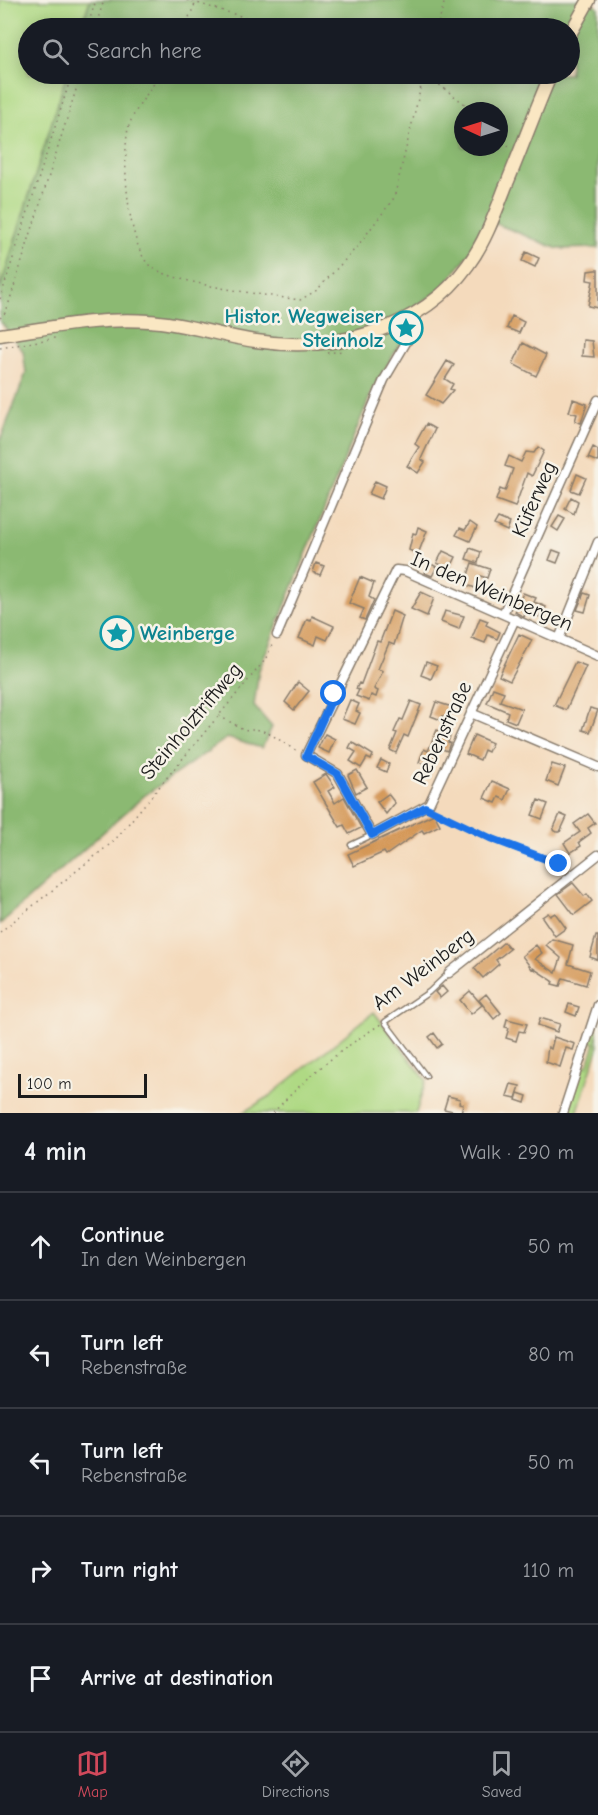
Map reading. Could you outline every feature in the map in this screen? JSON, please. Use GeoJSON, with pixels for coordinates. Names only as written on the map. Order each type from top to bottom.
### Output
{"type":"FeatureCollection","features":[{"type":"Feature","properties":{"kind":"main road"},"geometry":{"type":"LineString","coordinates":[[579,18],[589,0]]}},
{"type":"Feature","properties":{"kind":"main road"},"geometry":{"type":"LineString","coordinates":[[0,335],[128,319],[165,322],[254,341],[299,346],[358,337],[400,320],[441,294],[467,266],[489,227],[547,84]]}},
{"type":"Feature","properties":{"kind":"street"},"geometry":{"type":"LineString","coordinates":[[277,634],[384,380],[414,329],[415,319]]}},
{"type":"Feature","properties":{"kind":"street","name":"Küferweg"},"geometry":{"type":"LineString","coordinates":[[503,614],[598,400]]}},
{"type":"Feature","properties":{"kind":"street"},"geometry":{"type":"LineString","coordinates":[[559,639],[598,542]]}},
{"type":"Feature","properties":{"kind":"street","name":"In den Weinbergen"},"geometry":{"type":"LineString","coordinates":[[306,756],[396,570],[405,571],[598,656]]}},
{"type":"Feature","properties":{"kind":"street","name":"Rebenstraße"},"geometry":{"type":"LineString","coordinates":[[372,835],[425,807],[515,619]]}},
{"type":"Feature","properties":{"kind":"street"},"geometry":{"type":"LineString","coordinates":[[471,713],[598,767]]}},
{"type":"Feature","properties":{"kind":"street"},"geometry":{"type":"LineString","coordinates":[[306,756],[338,774],[372,835]]}},
{"type":"Feature","properties":{"kind":"street","name":"Am Weinberg"},"geometry":{"type":"LineString","coordinates":[[449,973],[598,855]]}},
{"type":"Feature","properties":{"kind":"street"},"geometry":{"type":"LineString","coordinates":[[563,1113],[598,1005]]}},
{"type":"Feature","properties":{"kind":"lane"},"geometry":{"type":"LineString","coordinates":[[351,844],[372,835]]}},
{"type":"Feature","properties":{"kind":"lane","name":"Am Weinberg"},"geometry":{"type":"LineString","coordinates":[[385,1022],[429,992],[449,973]]}},
{"type":"Feature","properties":{"kind":"lane"},"geometry":{"type":"LineString","coordinates":[[385,1022],[426,1076]]}},
{"type":"Feature","properties":{"kind":"path"},"geometry":{"type":"LineString","coordinates":[[90,18],[96,0]]}},
{"type":"Feature","properties":{"kind":"path"},"geometry":{"type":"LineString","coordinates":[[98,18],[104,0]]}},
{"type":"Feature","properties":{"kind":"path"},"geometry":{"type":"LineString","coordinates":[[187,0],[249,18]]}},
{"type":"Feature","properties":{"kind":"path"},"geometry":{"type":"LineString","coordinates":[[440,18],[445,0]]}},
{"type":"Feature","properties":{"kind":"path"},"geometry":{"type":"LineString","coordinates":[[188,18],[196,1]]}},
{"type":"Feature","properties":{"kind":"path"},"geometry":{"type":"LineString","coordinates":[[0,299],[69,84]]}},
{"type":"Feature","properties":{"kind":"path"},"geometry":{"type":"LineString","coordinates":[[0,318],[6,312],[78,84]]}},
{"type":"Feature","properties":{"kind":"path"},"geometry":{"type":"LineString","coordinates":[[154,84],[128,127],[126,162],[128,203],[137,240],[148,265],[176,277],[300,300],[317,290],[356,248],[394,198],[422,84]]}},
{"type":"Feature","properties":{"kind":"path"},"geometry":{"type":"LineString","coordinates":[[438,84],[462,102]]}},
{"type":"Feature","properties":{"kind":"path"},"geometry":{"type":"LineString","coordinates":[[508,145],[519,154]]}},
{"type":"Feature","properties":{"kind":"path","name":"Steinholztriftweg"},"geometry":{"type":"LineString","coordinates":[[0,932],[114,841],[265,660],[277,634]]}},
{"type":"Feature","properties":{"kind":"path"},"geometry":{"type":"LineString","coordinates":[[219,716],[245,730],[252,728],[267,731],[306,756]]}},
{"type":"Feature","properties":{"kind":"path"},"geometry":{"type":"LineString","coordinates":[[425,807],[490,838],[577,872]]}},
{"type":"Feature","properties":{"kind":"path","name":"Am Weinberg"},"geometry":{"type":"LineString","coordinates":[[273,1113],[335,1055],[385,1022]]}},
{"type":"Feature","properties":{"kind":"green space"},"geometry":{"type":"Polygon","coordinates":[[[0,0],[90,0],[84,18],[18,18],[18,84],[64,84],[0,289],[0,0]]]}},
{"type":"Feature","properties":{"kind":"green space"},"geometry":{"type":"Polygon","coordinates":[[[90,0],[588,0],[598,7],[598,248],[558,249],[487,220],[473,249],[441,290],[402,315],[409,329],[373,389],[259,670],[254,706],[272,727],[262,748],[227,738],[144,796],[0,924],[0,441],[26,373],[23,351],[0,321],[0,289],[64,84],[580,84],[580,18],[84,18],[90,0]]]}},
{"type":"Feature","properties":{"kind":"green space"},"geometry":{"type":"Polygon","coordinates":[[[374,1012],[426,1080],[416,1113],[242,1113],[267,1098],[374,1012]]]}},
{"type":"Feature","properties":{"kind":"green space"},"geometry":{"type":"Polygon","coordinates":[[[596,1023],[598,1048],[577,1113],[571,1113],[571,1100],[582,1064],[588,1066],[595,1043],[590,1041],[596,1023]]]}},
{"type":"Feature","properties":{"kind":"building"},"geometry":{"type":"Polygon","coordinates":[[[526,252],[539,258],[535,267],[522,261],[526,252]]]}},
{"type":"Feature","properties":{"kind":"building"},"geometry":{"type":"Polygon","coordinates":[[[598,270],[598,308],[588,306],[593,281],[587,280],[588,271],[598,270]]]}},
{"type":"Feature","properties":{"kind":"building"},"geometry":{"type":"Polygon","coordinates":[[[512,316],[524,322],[519,333],[507,328],[512,316]]]}},
{"type":"Feature","properties":{"kind":"building"},"geometry":{"type":"Polygon","coordinates":[[[583,340],[592,341],[594,357],[582,356],[583,340]]]}},
{"type":"Feature","properties":{"kind":"building"},"geometry":{"type":"Polygon","coordinates":[[[523,343],[546,355],[536,376],[513,364],[523,343]]]}},
{"type":"Feature","properties":{"kind":"building"},"geometry":{"type":"Polygon","coordinates":[[[447,361],[454,365],[445,379],[453,384],[450,389],[453,390],[441,404],[426,395],[447,361]]]}},
{"type":"Feature","properties":{"kind":"building"},"geometry":{"type":"Polygon","coordinates":[[[573,399],[587,404],[581,423],[575,421],[577,414],[569,412],[573,399]]]}},
{"type":"Feature","properties":{"kind":"building"},"geometry":{"type":"Polygon","coordinates":[[[426,424],[435,429],[421,459],[425,462],[418,473],[407,466],[419,447],[415,444],[426,424]]]}},
{"type":"Feature","properties":{"kind":"building"},"geometry":{"type":"Polygon","coordinates":[[[538,447],[544,451],[532,476],[527,473],[515,507],[496,500],[500,489],[505,491],[513,469],[505,466],[509,456],[521,462],[526,452],[534,453],[538,447]]]}},
{"type":"Feature","properties":{"kind":"building"},"geometry":{"type":"Polygon","coordinates":[[[593,447],[598,450],[598,462],[588,458],[593,447]]]}},
{"type":"Feature","properties":{"kind":"building"},"geometry":{"type":"Polygon","coordinates":[[[577,474],[586,478],[579,493],[571,490],[577,474]]]}},
{"type":"Feature","properties":{"kind":"building"},"geometry":{"type":"Polygon","coordinates":[[[375,481],[386,486],[381,499],[369,494],[375,481]]]}},
{"type":"Feature","properties":{"kind":"building"},"geometry":{"type":"Polygon","coordinates":[[[571,497],[578,501],[574,514],[565,509],[571,497]]]}},
{"type":"Feature","properties":{"kind":"building"},"geometry":{"type":"Polygon","coordinates":[[[559,516],[565,519],[558,531],[552,527],[559,516]]]}},
{"type":"Feature","properties":{"kind":"building"},"geometry":{"type":"Polygon","coordinates":[[[498,518],[510,523],[507,531],[494,525],[498,518]]]}},
{"type":"Feature","properties":{"kind":"building"},"geometry":{"type":"Polygon","coordinates":[[[470,522],[477,527],[470,541],[456,535],[460,528],[465,530],[470,522]]]}},
{"type":"Feature","properties":{"kind":"building"},"geometry":{"type":"Polygon","coordinates":[[[418,527],[427,531],[418,554],[409,550],[413,533],[416,534],[418,527]]]}},
{"type":"Feature","properties":{"kind":"building"},"geometry":{"type":"Polygon","coordinates":[[[470,548],[481,552],[478,563],[466,559],[470,548]]]}},
{"type":"Feature","properties":{"kind":"building"},"geometry":{"type":"Polygon","coordinates":[[[553,550],[561,553],[557,563],[549,560],[553,550]]]}},
{"type":"Feature","properties":{"kind":"building"},"geometry":{"type":"Polygon","coordinates":[[[443,551],[456,557],[450,569],[437,563],[443,551]]]}},
{"type":"Feature","properties":{"kind":"building"},"geometry":{"type":"Polygon","coordinates":[[[316,563],[324,566],[320,575],[313,572],[316,563]]]}},
{"type":"Feature","properties":{"kind":"building"},"geometry":{"type":"Polygon","coordinates":[[[429,563],[437,567],[432,576],[425,573],[429,563]]]}},
{"type":"Feature","properties":{"kind":"building"},"geometry":{"type":"Polygon","coordinates":[[[472,563],[490,569],[487,578],[480,576],[475,588],[465,584],[472,563]]]}},
{"type":"Feature","properties":{"kind":"building"},"geometry":{"type":"Polygon","coordinates":[[[360,577],[374,583],[369,597],[374,600],[365,620],[360,618],[364,609],[349,603],[360,577]]]}},
{"type":"Feature","properties":{"kind":"building"},"geometry":{"type":"Polygon","coordinates":[[[421,592],[434,598],[427,616],[411,609],[421,592]]]}},
{"type":"Feature","properties":{"kind":"building"},"geometry":{"type":"Polygon","coordinates":[[[523,593],[536,598],[534,602],[546,607],[541,617],[526,613],[524,617],[515,612],[523,593]]]}},
{"type":"Feature","properties":{"kind":"building"},"geometry":{"type":"Polygon","coordinates":[[[584,593],[590,595],[585,612],[577,610],[584,593]]]}},
{"type":"Feature","properties":{"kind":"building"},"geometry":{"type":"Polygon","coordinates":[[[392,611],[403,616],[394,645],[389,643],[378,669],[383,671],[374,689],[378,691],[376,697],[371,695],[369,701],[356,696],[359,690],[356,689],[359,683],[361,684],[377,641],[380,642],[392,611]]]}},
{"type":"Feature","properties":{"kind":"building"},"geometry":{"type":"Polygon","coordinates":[[[445,611],[464,616],[459,629],[441,622],[445,611]]]}},
{"type":"Feature","properties":{"kind":"building"},"geometry":{"type":"Polygon","coordinates":[[[312,616],[334,626],[327,640],[318,636],[315,645],[299,638],[307,619],[311,620],[312,616]]]}},
{"type":"Feature","properties":{"kind":"building"},"geometry":{"type":"Polygon","coordinates":[[[480,618],[488,621],[486,625],[500,632],[497,639],[488,635],[485,643],[472,638],[480,618]]]}},
{"type":"Feature","properties":{"kind":"building"},"geometry":{"type":"Polygon","coordinates":[[[519,634],[532,640],[510,681],[499,676],[519,634]]]}},
{"type":"Feature","properties":{"kind":"building"},"geometry":{"type":"Polygon","coordinates":[[[426,662],[437,666],[431,679],[421,675],[426,662]]]}},
{"type":"Feature","properties":{"kind":"building"},"geometry":{"type":"Polygon","coordinates":[[[575,662],[586,666],[566,710],[554,705],[575,662]]]}},
{"type":"Feature","properties":{"kind":"building"},"geometry":{"type":"Polygon","coordinates":[[[298,682],[309,691],[294,710],[285,702],[298,682]]]}},
{"type":"Feature","properties":{"kind":"building"},"geometry":{"type":"Polygon","coordinates":[[[493,688],[504,692],[500,701],[522,709],[516,723],[506,719],[508,712],[487,703],[493,688]]]}},
{"type":"Feature","properties":{"kind":"building"},"geometry":{"type":"Polygon","coordinates":[[[350,700],[359,704],[356,711],[360,713],[355,724],[342,719],[350,700]]]}},
{"type":"Feature","properties":{"kind":"building"},"geometry":{"type":"Polygon","coordinates":[[[411,701],[421,705],[408,737],[404,735],[396,753],[390,750],[397,733],[394,732],[400,719],[403,720],[411,701]]]}},
{"type":"Feature","properties":{"kind":"building"},"geometry":{"type":"Polygon","coordinates":[[[436,702],[452,707],[448,718],[443,716],[441,720],[431,716],[436,702]]]}},
{"type":"Feature","properties":{"kind":"building"},"geometry":{"type":"Polygon","coordinates":[[[590,708],[598,710],[590,732],[583,730],[590,708]]]}},
{"type":"Feature","properties":{"kind":"building"},"geometry":{"type":"Polygon","coordinates":[[[437,730],[450,736],[448,742],[450,743],[447,751],[438,747],[430,767],[419,762],[424,749],[428,751],[437,730]]]}},
{"type":"Feature","properties":{"kind":"building"},"geometry":{"type":"Polygon","coordinates":[[[325,734],[335,739],[329,753],[318,748],[325,734]]]}},
{"type":"Feature","properties":{"kind":"building"},"geometry":{"type":"Polygon","coordinates":[[[474,735],[492,743],[488,752],[484,750],[480,760],[466,754],[474,735]]]}},
{"type":"Feature","properties":{"kind":"building"},"geometry":{"type":"Polygon","coordinates":[[[352,742],[373,755],[371,760],[367,758],[361,768],[350,761],[356,752],[349,748],[352,742]]]}},
{"type":"Feature","properties":{"kind":"building"},"geometry":{"type":"Polygon","coordinates":[[[381,760],[389,764],[386,772],[377,768],[381,760]]]}},
{"type":"Feature","properties":{"kind":"building"},"geometry":{"type":"Polygon","coordinates":[[[552,764],[565,768],[558,786],[546,781],[552,764]]]}},
{"type":"Feature","properties":{"kind":"building"},"geometry":{"type":"Polygon","coordinates":[[[357,770],[367,787],[356,793],[348,775],[357,770]]]}},
{"type":"Feature","properties":{"kind":"building"},"geometry":{"type":"Polygon","coordinates":[[[326,774],[335,787],[328,791],[335,803],[344,797],[361,828],[349,834],[344,825],[340,827],[313,782],[326,774]]]}},
{"type":"Feature","properties":{"kind":"building"},"geometry":{"type":"Polygon","coordinates":[[[492,781],[510,789],[505,800],[499,797],[496,803],[484,798],[492,781]]]}},
{"type":"Feature","properties":{"kind":"building"},"geometry":{"type":"Polygon","coordinates":[[[388,794],[395,803],[386,814],[377,802],[388,794]]]}},
{"type":"Feature","properties":{"kind":"building"},"geometry":{"type":"Polygon","coordinates":[[[538,800],[548,804],[542,819],[532,815],[538,800]]]}},
{"type":"Feature","properties":{"kind":"building"},"geometry":{"type":"Polygon","coordinates":[[[434,814],[440,825],[424,833],[422,830],[386,855],[384,852],[354,866],[348,854],[434,814]]]}},
{"type":"Feature","properties":{"kind":"building"},"geometry":{"type":"Polygon","coordinates":[[[560,814],[567,817],[560,832],[557,832],[553,830],[560,814]]]}},
{"type":"Feature","properties":{"kind":"building"},"geometry":{"type":"Polygon","coordinates":[[[588,814],[595,823],[588,828],[591,833],[579,842],[581,846],[570,853],[564,843],[580,832],[574,824],[588,814]]]}},
{"type":"Feature","properties":{"kind":"building"},"geometry":{"type":"Polygon","coordinates":[[[573,883],[584,896],[587,894],[592,901],[574,915],[558,894],[573,883]]]}},
{"type":"Feature","properties":{"kind":"building"},"geometry":{"type":"Polygon","coordinates":[[[548,913],[550,916],[555,913],[566,928],[555,936],[542,917],[548,913]]]}},
{"type":"Feature","properties":{"kind":"building"},"geometry":{"type":"Polygon","coordinates":[[[596,936],[598,936],[598,960],[590,957],[596,936]]]}},
{"type":"Feature","properties":{"kind":"building"},"geometry":{"type":"Polygon","coordinates":[[[552,939],[573,945],[568,964],[590,971],[586,985],[563,978],[560,986],[552,984],[553,981],[532,969],[522,956],[536,945],[542,953],[535,959],[556,973],[561,958],[546,945],[552,939]]]}},
{"type":"Feature","properties":{"kind":"building"},"geometry":{"type":"Polygon","coordinates":[[[504,942],[510,949],[496,960],[499,964],[483,978],[474,968],[504,942]]]}},
{"type":"Feature","properties":{"kind":"building"},"geometry":{"type":"Polygon","coordinates":[[[442,986],[447,992],[440,998],[435,992],[442,986]]]}},
{"type":"Feature","properties":{"kind":"building"},"geometry":{"type":"Polygon","coordinates":[[[470,991],[482,1005],[471,1014],[460,1000],[470,991]]]}},
{"type":"Feature","properties":{"kind":"building"},"geometry":{"type":"Polygon","coordinates":[[[486,994],[501,1013],[494,1019],[479,1000],[486,994]]]}},
{"type":"Feature","properties":{"kind":"building"},"geometry":{"type":"Polygon","coordinates":[[[569,1004],[579,1007],[576,1016],[566,1012],[569,1004]]]}},
{"type":"Feature","properties":{"kind":"building"},"geometry":{"type":"Polygon","coordinates":[[[540,1018],[560,1024],[557,1032],[538,1025],[540,1018]]]}},
{"type":"Feature","properties":{"kind":"building"},"geometry":{"type":"Polygon","coordinates":[[[507,1019],[527,1024],[524,1032],[519,1031],[516,1041],[506,1038],[509,1028],[505,1027],[507,1019]]]}},
{"type":"Feature","properties":{"kind":"building"},"geometry":{"type":"Polygon","coordinates":[[[434,1033],[442,1044],[437,1048],[429,1037],[434,1033]]]}},
{"type":"Feature","properties":{"kind":"building"},"geometry":{"type":"Polygon","coordinates":[[[554,1037],[575,1044],[573,1050],[566,1048],[560,1067],[546,1062],[548,1047],[551,1049],[554,1037]]]}},
{"type":"Feature","properties":{"kind":"building"},"geometry":{"type":"Polygon","coordinates":[[[511,1084],[520,1086],[516,1098],[507,1096],[511,1084]]]}},
{"type":"Feature","properties":{"kind":"building"},"geometry":{"type":"Polygon","coordinates":[[[518,1093],[527,1096],[525,1103],[516,1100],[518,1093]]]}},
{"type":"Feature","properties":{"kind":"building"},"geometry":{"type":"Polygon","coordinates":[[[448,1096],[460,1099],[459,1103],[463,1104],[461,1113],[444,1109],[448,1096]]]}},
{"type":"Feature","properties":{"kind":"place","name":"Histor. Wegweiser Steinholz"},"geometry":{"type":"Point","coordinates":[406,328]}},
{"type":"Feature","properties":{"kind":"place","name":"Weinberge"},"geometry":{"type":"Point","coordinates":[117,633]}},
{"type":"Feature","properties":{"kind":"route"},"geometry":{"type":"LineString","coordinates":[[334,694],[306,756],[338,774],[372,835],[425,807],[490,838],[559,864]]}}]}
